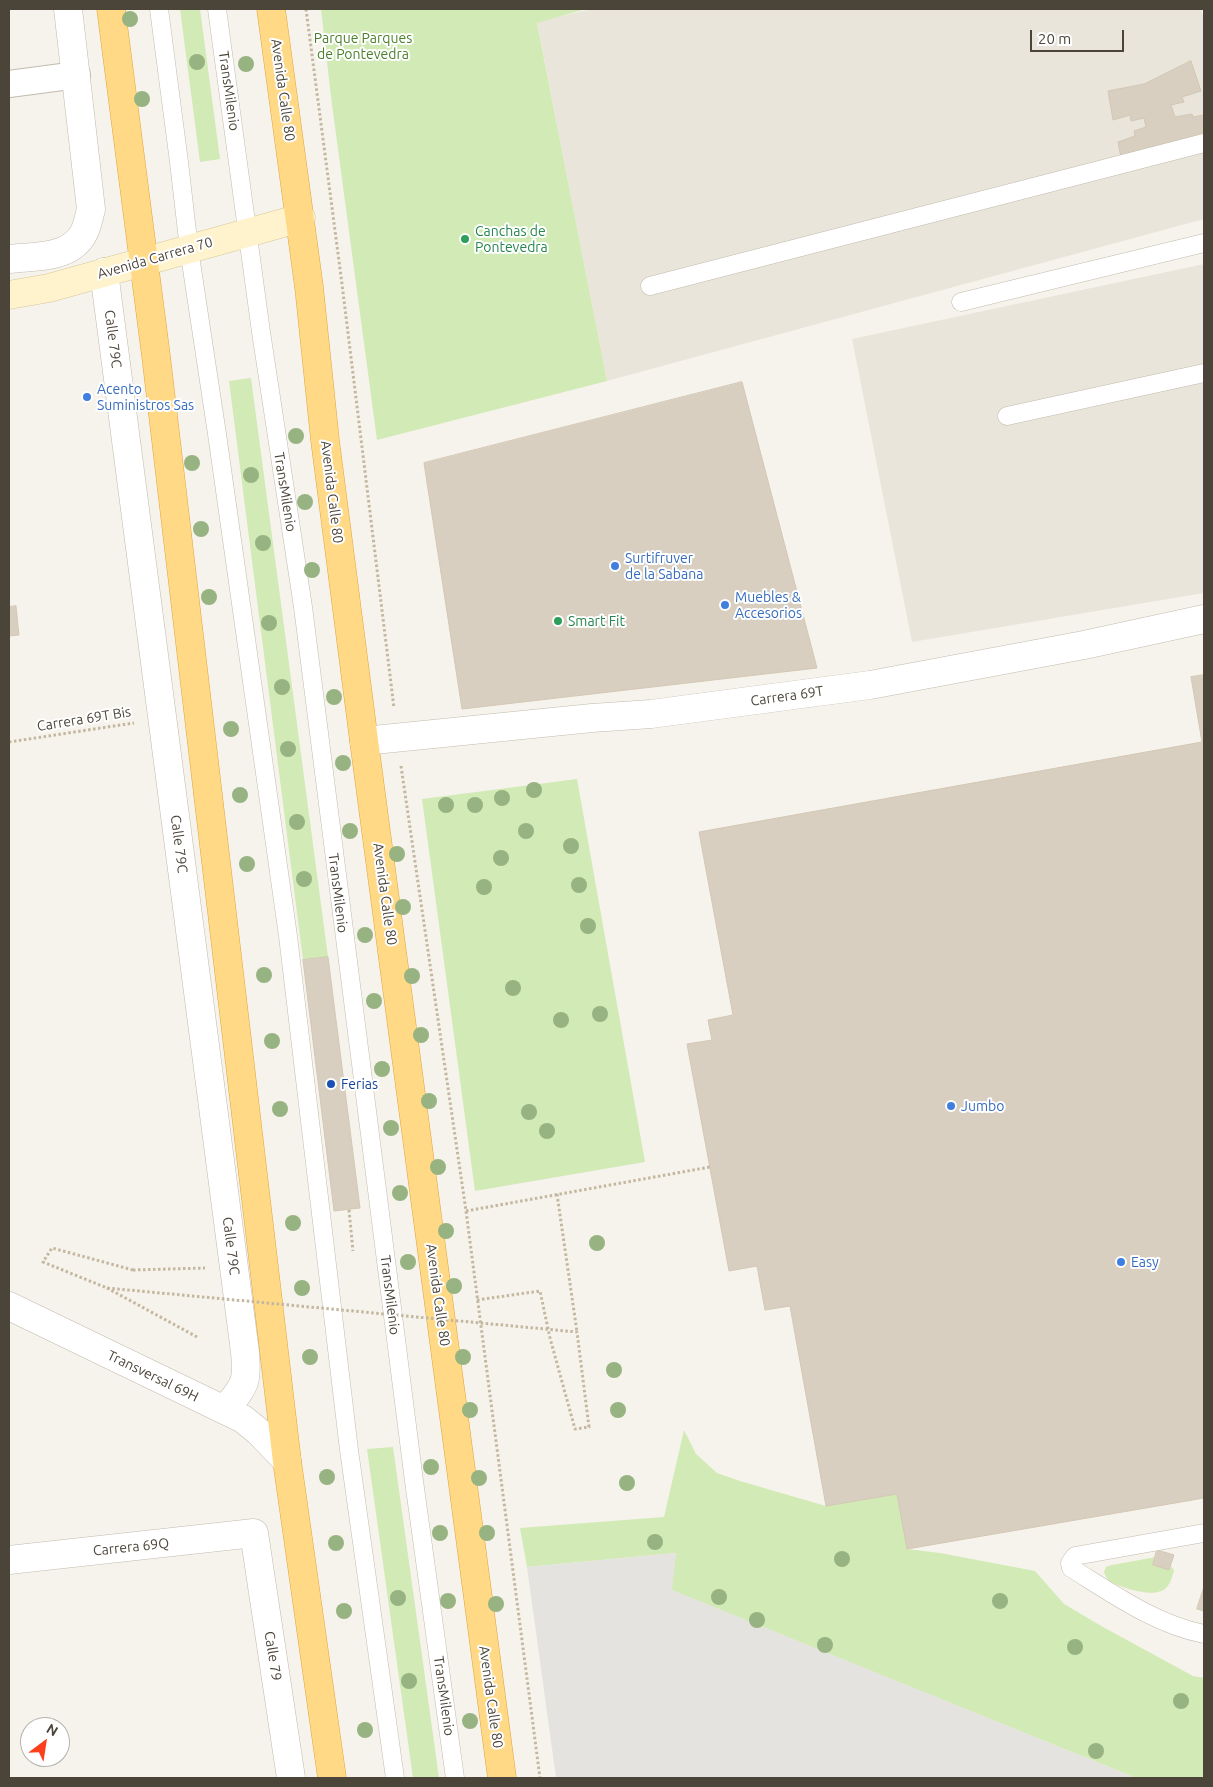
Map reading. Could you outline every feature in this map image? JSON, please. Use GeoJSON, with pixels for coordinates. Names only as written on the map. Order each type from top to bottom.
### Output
{"type":"FeatureCollection","features":[{"type":"Feature","properties":{"kind":"highway"},"geometry":{"type":"LineString","coordinates":[[111,9],[144,261],[287,1461],[332,1778]]}},
{"type":"Feature","properties":{"kind":"highway","name":"Avenida Calle 80"},"geometry":{"type":"LineString","coordinates":[[271,9],[310,287],[325,440],[502,1778]]}},
{"type":"Feature","properties":{"kind":"main road","name":"Avenida Carrera 70"},"geometry":{"type":"LineString","coordinates":[[9,295],[49,288],[300,218]]}},
{"type":"Feature","properties":{"kind":"street"},"geometry":{"type":"LineString","coordinates":[[9,258],[58,253],[70,248],[82,235],[91,209],[68,9]]}},
{"type":"Feature","properties":{"kind":"street"},"geometry":{"type":"LineString","coordinates":[[9,84],[77,75]]}},
{"type":"Feature","properties":{"kind":"street","name":"Calle 79C"},"geometry":{"type":"LineString","coordinates":[[104,272],[247,1372],[242,1388],[225,1410]]}},
{"type":"Feature","properties":{"kind":"street","name":"Carrera 69T"},"geometry":{"type":"LineString","coordinates":[[364,741],[397,736],[651,714],[870,685],[1084,645],[1204,619]]}},
{"type":"Feature","properties":{"kind":"street","name":"Transversal 69H"},"geometry":{"type":"LineString","coordinates":[[9,1306],[243,1419],[259,1432],[287,1461]]}},
{"type":"Feature","properties":{"kind":"street","name":"Carrera 69Q"},"geometry":{"type":"LineString","coordinates":[[9,1560],[254,1533]]}},
{"type":"Feature","properties":{"kind":"street","name":"Calle 79"},"geometry":{"type":"LineString","coordinates":[[254,1533],[292,1778]]}},
{"type":"Feature","properties":{"kind":"lane"},"geometry":{"type":"LineString","coordinates":[[159,9],[180,162],[189,249],[218,434],[288,936],[349,1450],[395,1778]]}},
{"type":"Feature","properties":{"kind":"lane","name":"TransMilenio"},"geometry":{"type":"LineString","coordinates":[[218,9],[261,332],[303,607],[414,1480],[455,1778]]}},
{"type":"Feature","properties":{"kind":"lane"},"geometry":{"type":"LineString","coordinates":[[650,286],[1204,143]]}},
{"type":"Feature","properties":{"kind":"lane"},"geometry":{"type":"LineString","coordinates":[[960,302],[1204,243]]}},
{"type":"Feature","properties":{"kind":"lane"},"geometry":{"type":"LineString","coordinates":[[1007,416],[1204,373]]}},
{"type":"Feature","properties":{"kind":"lane"},"geometry":{"type":"LineString","coordinates":[[1204,1533],[1075,1556],[1070,1563],[1071,1568],[1132,1606],[1162,1621],[1204,1634]]}},
{"type":"Feature","properties":{"kind":"path"},"geometry":{"type":"LineString","coordinates":[[306,9],[342,284],[397,736],[466,1211],[540,1778]]}},
{"type":"Feature","properties":{"kind":"path","name":"Carrera 69T Bis"},"geometry":{"type":"LineString","coordinates":[[9,742],[162,719]]}},
{"type":"Feature","properties":{"kind":"path"},"geometry":{"type":"LineString","coordinates":[[466,1211],[710,1167]]}},
{"type":"Feature","properties":{"kind":"path"},"geometry":{"type":"LineString","coordinates":[[477,1300],[540,1291],[550,1338],[575,1429],[588,1427],[577,1332],[557,1194]]}},
{"type":"Feature","properties":{"kind":"path"},"geometry":{"type":"LineString","coordinates":[[348,1210],[353,1251]]}},
{"type":"Feature","properties":{"kind":"path"},"geometry":{"type":"LineString","coordinates":[[199,1338],[107,1288],[43,1262],[52,1248],[133,1270],[233,1267]]}},
{"type":"Feature","properties":{"kind":"path"},"geometry":{"type":"LineString","coordinates":[[346,1252],[361,1251]]}},
{"type":"Feature","properties":{"kind":"path"},"geometry":{"type":"LineString","coordinates":[[107,1288],[577,1332]]}},
{"type":"Feature","properties":{"kind":"path"},"geometry":{"type":"LineString","coordinates":[[354,1310],[356,1319]]}},
{"type":"Feature","properties":{"kind":"path"},"geometry":{"type":"LineString","coordinates":[[368,1310],[369,1320]]}},
{"type":"Feature","properties":{"kind":"shaded area"},"geometry":{"type":"Polygon","coordinates":[[[592,9],[1201,9],[1204,18],[1204,219],[607,381],[537,22],[592,9]]]}},
{"type":"Feature","properties":{"kind":"shaded area"},"geometry":{"type":"Polygon","coordinates":[[[1204,264],[1204,593],[912,642],[852,339],[1204,264]]]}},
{"type":"Feature","properties":{"kind":"shaded area"},"geometry":{"type":"Polygon","coordinates":[[[676,1553],[672,1590],[1136,1778],[556,1778],[527,1567],[676,1553]]]}},
{"type":"Feature","properties":{"kind":"green space"},"geometry":{"type":"Polygon","coordinates":[[[180,9],[200,9],[220,159],[200,162],[180,9]]]}},
{"type":"Feature","properties":{"kind":"green space","name":"Canchas de Pontevedra"},"geometry":{"type":"Polygon","coordinates":[[[321,9],[586,9],[537,23],[607,381],[377,440],[321,9]]]}},
{"type":"Feature","properties":{"kind":"green space"},"geometry":{"type":"Polygon","coordinates":[[[251,378],[328,957],[303,960],[229,381],[251,378]]]}},
{"type":"Feature","properties":{"kind":"green space"},"geometry":{"type":"Polygon","coordinates":[[[577,779],[645,1162],[475,1191],[422,799],[577,779]]]}},
{"type":"Feature","properties":{"kind":"green space"},"geometry":{"type":"Polygon","coordinates":[[[684,1430],[696,1454],[717,1473],[740,1481],[826,1506],[897,1494],[907,1549],[940,1553],[1035,1571],[1064,1604],[1193,1676],[1204,1678],[1204,1778],[1136,1778],[671,1590],[676,1553],[527,1567],[520,1528],[664,1517],[684,1430]]]}},
{"type":"Feature","properties":{"kind":"green space"},"geometry":{"type":"Polygon","coordinates":[[[393,1447],[439,1778],[413,1778],[367,1449],[393,1447]]]}},
{"type":"Feature","properties":{"kind":"green space"},"geometry":{"type":"Polygon","coordinates":[[[1156,1557],[1153,1565],[1169,1570],[1171,1566],[1174,1570],[1169,1584],[1161,1591],[1147,1593],[1123,1587],[1110,1581],[1104,1572],[1106,1567],[1112,1565],[1156,1557]]]}},
{"type":"Feature","properties":{"kind":"building"},"geometry":{"type":"Polygon","coordinates":[[[1191,61],[1201,91],[1182,97],[1184,102],[1171,105],[1175,117],[1192,114],[1193,117],[1204,115],[1204,137],[1122,163],[1118,142],[1135,136],[1134,131],[1146,127],[1144,118],[1131,121],[1130,115],[1113,120],[1108,91],[1144,84],[1191,61]]]}},
{"type":"Feature","properties":{"kind":"building","name":"Surtifruver de la Sabana"},"geometry":{"type":"Polygon","coordinates":[[[742,382],[817,668],[462,709],[424,463],[742,382]]]}},
{"type":"Feature","properties":{"kind":"building"},"geometry":{"type":"Polygon","coordinates":[[[16,606],[19,635],[9,636],[9,607],[16,606]]]}},
{"type":"Feature","properties":{"kind":"building","name":"Jumbo"},"geometry":{"type":"Polygon","coordinates":[[[1204,675],[1204,1498],[907,1549],[897,1494],[826,1506],[790,1306],[765,1310],[757,1266],[729,1271],[687,1044],[712,1040],[708,1020],[733,1015],[699,832],[1202,742],[1191,677],[1204,675]]]}},
{"type":"Feature","properties":{"kind":"building","name":"Ferias"},"geometry":{"type":"Polygon","coordinates":[[[328,957],[360,1208],[334,1211],[303,960],[328,957]]]}},
{"type":"Feature","properties":{"kind":"building"},"geometry":{"type":"Polygon","coordinates":[[[1157,1550],[1174,1555],[1169,1570],[1153,1565],[1157,1550]]]}},
{"type":"Feature","properties":{"kind":"building"},"geometry":{"type":"Polygon","coordinates":[[[1204,1587],[1204,1611],[1197,1609],[1204,1587]]]}},
{"type":"Feature","properties":{"kind":"place","name":"Canchas de Pontevedra"},"geometry":{"type":"Point","coordinates":[465,239]}},
{"type":"Feature","properties":{"kind":"place","name":"Acento Suministros Sas"},"geometry":{"type":"Point","coordinates":[87,397]}},
{"type":"Feature","properties":{"kind":"place","name":"Surtifruver de la Sabana"},"geometry":{"type":"Point","coordinates":[615,566]}},
{"type":"Feature","properties":{"kind":"place","name":"Muebles & Accesorios"},"geometry":{"type":"Point","coordinates":[725,605]}},
{"type":"Feature","properties":{"kind":"place","name":"Smart Fit"},"geometry":{"type":"Point","coordinates":[558,621]}},
{"type":"Feature","properties":{"kind":"place","name":"Ferias"},"geometry":{"type":"Point","coordinates":[331,1084]}},
{"type":"Feature","properties":{"kind":"place","name":"Jumbo"},"geometry":{"type":"Point","coordinates":[951,1106]}},
{"type":"Feature","properties":{"kind":"place","name":"Easy"},"geometry":{"type":"Point","coordinates":[1121,1262]}},
{"type":"Feature","properties":{"kind":"park label","name":"Parque Parques de Pontevedra"},"geometry":{"type":"Point","coordinates":[363,46]}}]}
